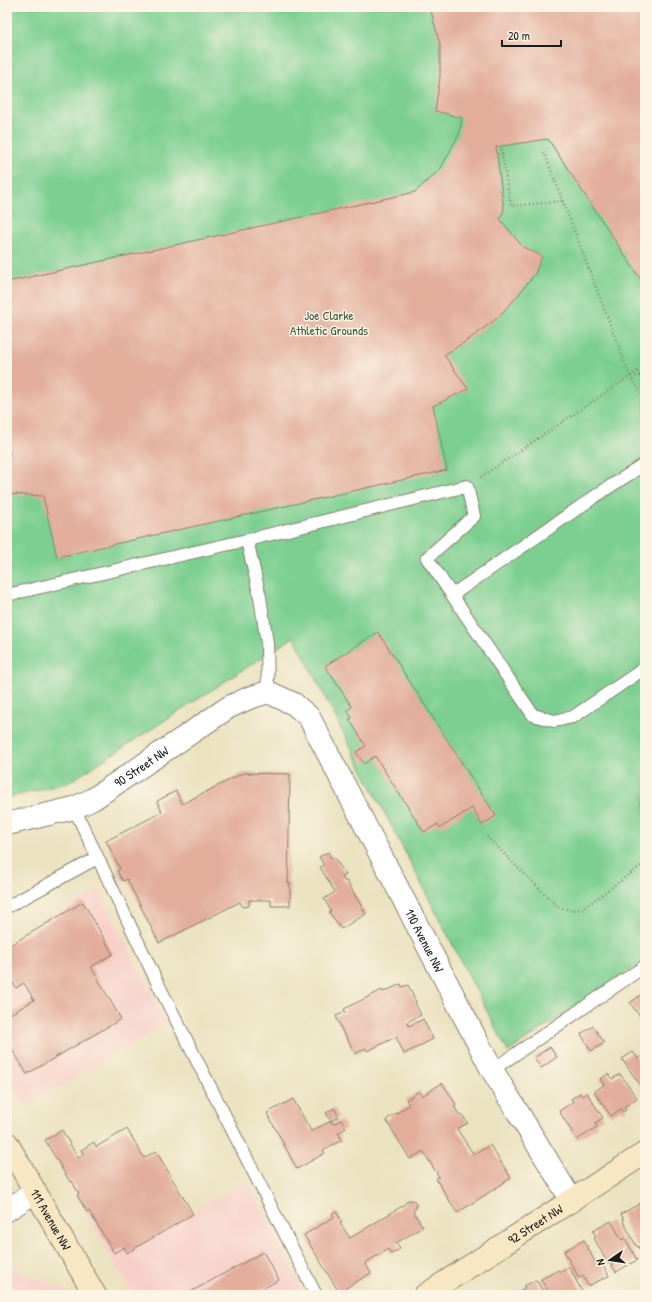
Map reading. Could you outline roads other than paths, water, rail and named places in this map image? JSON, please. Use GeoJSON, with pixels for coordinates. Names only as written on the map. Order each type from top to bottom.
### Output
{"type":"FeatureCollection","features":[{"type":"Feature","properties":{"kind":"street","name":"90 Street NW"},"geometry":{"type":"LineString","coordinates":[[7,824],[74,808],[93,799],[229,707],[249,698],[268,692]]}},
{"type":"Feature","properties":{"kind":"street","name":"110 Avenue NW"},"geometry":{"type":"LineString","coordinates":[[268,692],[294,704],[309,717],[492,1070],[572,1201]]}},
{"type":"Feature","properties":{"kind":"street","name":"111 Avenue NW"},"geometry":{"type":"LineString","coordinates":[[7,1142],[95,1295]]}},
{"type":"Feature","properties":{"kind":"street","name":"92 Street NW"},"geometry":{"type":"LineString","coordinates":[[426,1295],[645,1154]]}},
{"type":"Feature","properties":{"kind":"street"},"geometry":{"type":"LineString","coordinates":[[7,1210],[35,1192]]}},
{"type":"Feature","properties":{"kind":"lane"},"geometry":{"type":"LineString","coordinates":[[452,595],[603,491],[645,464]]}},
{"type":"Feature","properties":{"kind":"lane"},"geometry":{"type":"LineString","coordinates":[[7,596],[248,540],[467,486],[474,516],[427,558],[533,715],[554,720],[573,717],[645,668]]}},
{"type":"Feature","properties":{"kind":"lane"},"geometry":{"type":"LineString","coordinates":[[248,540],[260,597],[267,643],[268,692]]}},
{"type":"Feature","properties":{"kind":"lane"},"geometry":{"type":"LineString","coordinates":[[74,808],[161,990],[316,1295]]}},
{"type":"Feature","properties":{"kind":"lane"},"geometry":{"type":"LineString","coordinates":[[7,907],[97,858]]}},
{"type":"Feature","properties":{"kind":"lane"},"geometry":{"type":"LineString","coordinates":[[492,1070],[645,966]]}},
{"type":"Feature","properties":{"kind":"park label","name":"Joe Clarke Athletic Grounds"},"geometry":{"type":"Point","coordinates":[329,322]}}]}
